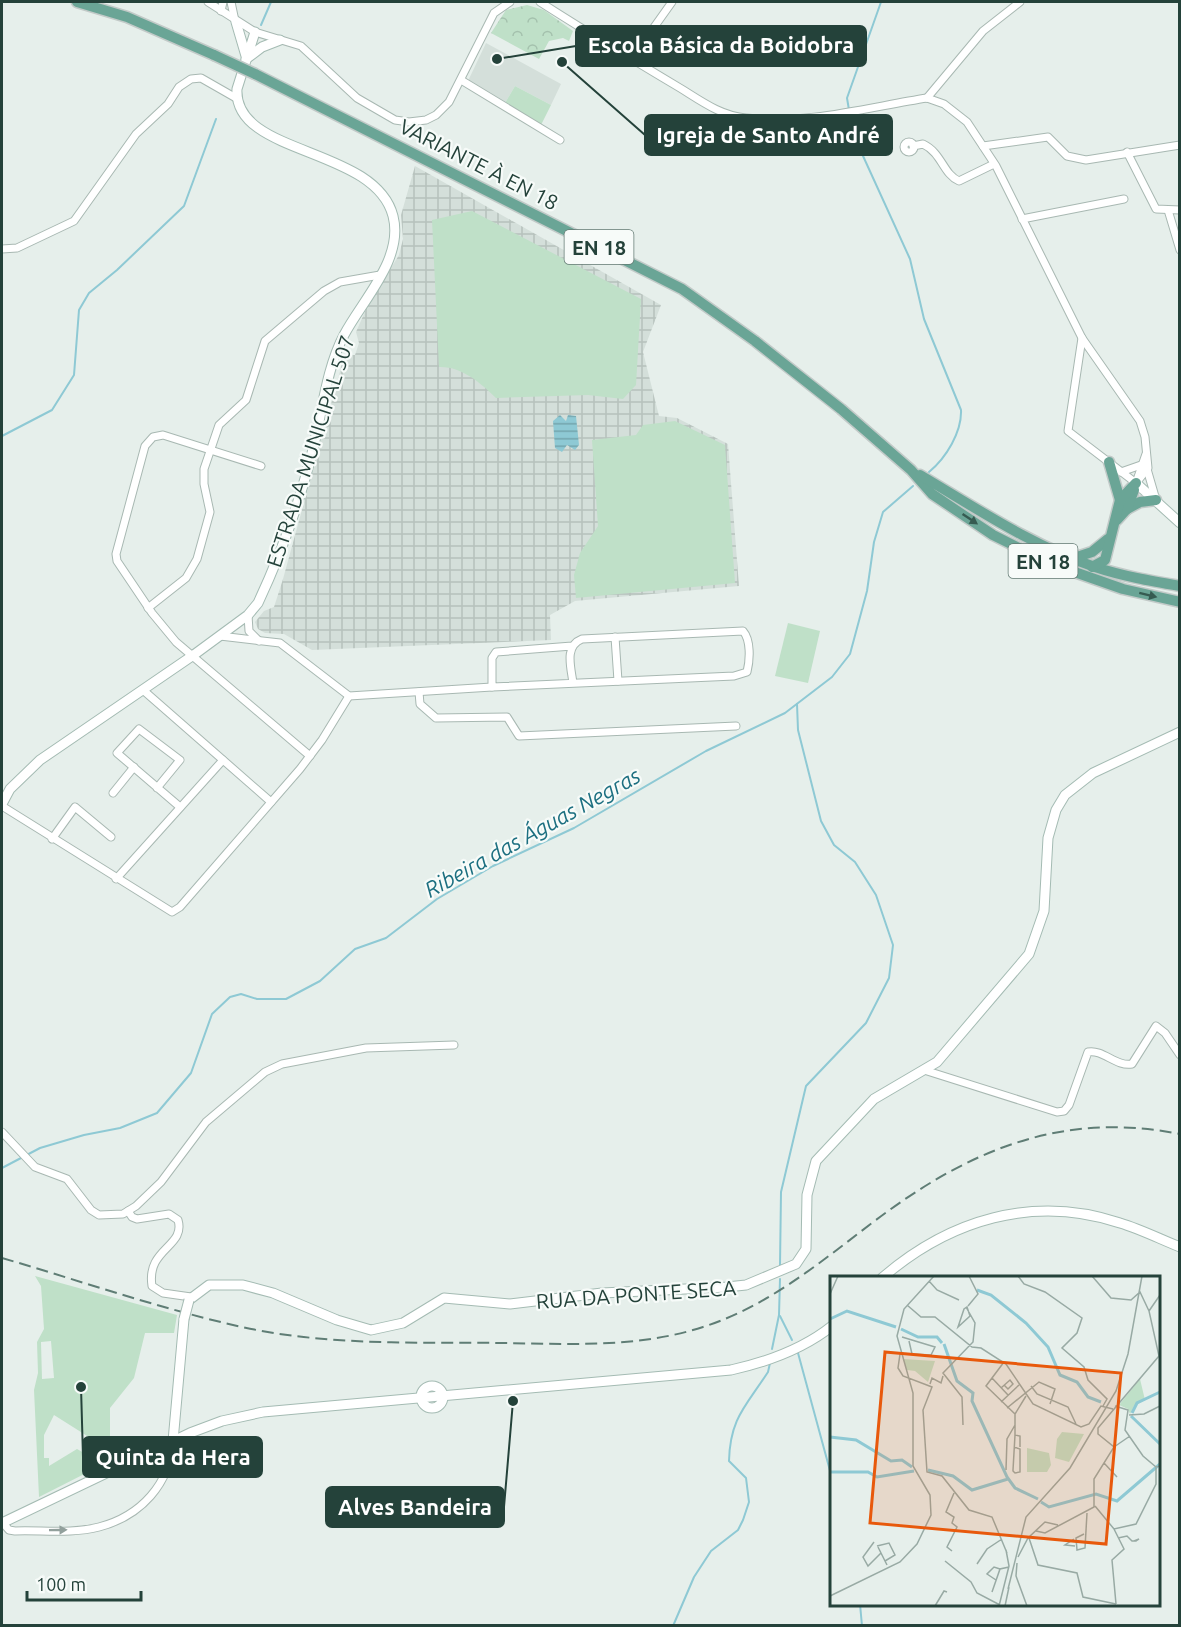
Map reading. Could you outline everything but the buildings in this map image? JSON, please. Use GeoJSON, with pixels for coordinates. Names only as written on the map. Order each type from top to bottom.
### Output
{"type":"FeatureCollection","features":[{"type":"Feature","properties":{"kind":"main road","name":"VARIANTE À EN 18"},"geometry":{"type":"LineString","coordinates":[[76,2],[127,17],[255,74],[682,289],[755,340],[911,470],[932,494],[993,535],[1049,563],[1098,580],[1179,602]]}},
{"type":"Feature","properties":{"kind":"main road"},"geometry":{"type":"LineString","coordinates":[[1109,462],[1124,504]]}},
{"type":"Feature","properties":{"kind":"main road","name":"VARIANTE À EN 18"},"geometry":{"type":"LineString","coordinates":[[911,470],[1006,526],[1094,567],[1179,586]]}},
{"type":"Feature","properties":{"kind":"main road"},"geometry":{"type":"LineString","coordinates":[[1074,572],[1094,567],[1105,560],[1108,539],[1136,483]]}},
{"type":"Feature","properties":{"kind":"main road"},"geometry":{"type":"LineString","coordinates":[[1124,504],[1156,500]]}},
{"type":"Feature","properties":{"kind":"main road"},"geometry":{"type":"LineString","coordinates":[[1074,558],[1092,552],[1108,539]]}},
{"type":"Feature","properties":{"kind":"main road"},"geometry":{"type":"LineString","coordinates":[[1092,552],[1098,580]]}},
{"type":"Feature","properties":{"kind":"main road"},"geometry":{"type":"LineString","coordinates":[[1107,553],[1119,573]]}},
{"type":"Feature","properties":{"kind":"street"},"geometry":{"type":"LineString","coordinates":[[210,2],[236,22],[255,32],[301,46],[357,98],[395,120],[426,120],[436,115],[449,102],[494,13],[510,2]]}},
{"type":"Feature","properties":{"kind":"street"},"geometry":{"type":"LineString","coordinates":[[221,11],[228,2]]}},
{"type":"Feature","properties":{"kind":"street"},"geometry":{"type":"LineString","coordinates":[[228,2],[243,40],[246,59]]}},
{"type":"Feature","properties":{"kind":"street"},"geometry":{"type":"LineString","coordinates":[[540,2],[630,61],[709,107],[746,118],[801,118],[927,98],[944,104],[967,122],[994,164],[1082,338],[1140,421],[1147,452],[1144,467],[1136,483]]}},
{"type":"Feature","properties":{"kind":"street"},"geometry":{"type":"LineString","coordinates":[[630,61],[672,2]]}},
{"type":"Feature","properties":{"kind":"street"},"geometry":{"type":"LineString","coordinates":[[927,98],[983,31],[1020,2]]}},
{"type":"Feature","properties":{"kind":"street"},"geometry":{"type":"LineString","coordinates":[[2,249],[17,248],[74,221],[136,134],[168,104],[179,87],[191,79],[201,78],[236,98],[255,32]]}},
{"type":"Feature","properties":{"kind":"street"},"geometry":{"type":"LineString","coordinates":[[246,59],[262,47],[280,40]]}},
{"type":"Feature","properties":{"kind":"street"},"geometry":{"type":"LineString","coordinates":[[461,80],[560,140]]}},
{"type":"Feature","properties":{"kind":"street","name":"ESTRADA MUNICIPAL 507"},"geometry":{"type":"LineString","coordinates":[[2,805],[10,789],[40,760],[193,656],[248,615],[258,603],[270,578],[298,499],[336,355],[351,322],[390,258],[395,239],[393,217],[387,201],[374,186],[344,166],[253,125],[243,116],[236,98]]}},
{"type":"Feature","properties":{"kind":"street"},"geometry":{"type":"LineString","coordinates":[[983,146],[1048,137],[1067,156],[1086,160],[1179,145]]}},
{"type":"Feature","properties":{"kind":"street"},"geometry":{"type":"LineString","coordinates":[[914,146],[923,144],[938,153],[954,179],[959,181],[994,164]]}},
{"type":"Feature","properties":{"kind":"street"},"geometry":{"type":"LineString","coordinates":[[1127,152],[1156,210],[1179,210]]}},
{"type":"Feature","properties":{"kind":"street"},"geometry":{"type":"LineString","coordinates":[[1022,219],[1124,199]]}},
{"type":"Feature","properties":{"kind":"street"},"geometry":{"type":"LineString","coordinates":[[1168,210],[1179,250]]}},
{"type":"Feature","properties":{"kind":"street"},"geometry":{"type":"LineString","coordinates":[[148,608],[186,578],[197,559],[210,512],[203,477],[210,450],[219,424],[246,400],[265,341],[332,287],[364,276],[380,275]]}},
{"type":"Feature","properties":{"kind":"street"},"geometry":{"type":"LineString","coordinates":[[1082,338],[1068,431],[1136,483],[1179,523]]}},
{"type":"Feature","properties":{"kind":"street"},"geometry":{"type":"LineString","coordinates":[[261,466],[163,435],[153,437],[145,446],[116,554],[117,561],[166,632],[310,756]]}},
{"type":"Feature","properties":{"kind":"street"},"geometry":{"type":"LineString","coordinates":[[1121,472],[1144,467]]}},
{"type":"Feature","properties":{"kind":"street"},"geometry":{"type":"LineString","coordinates":[[1144,467],[1156,500]]}},
{"type":"Feature","properties":{"kind":"street"},"geometry":{"type":"LineString","coordinates":[[248,615],[249,631],[259,640]]}},
{"type":"Feature","properties":{"kind":"street"},"geometry":{"type":"LineString","coordinates":[[220,636],[280,643],[349,696],[741,675],[747,672],[750,663],[747,636],[743,631],[582,639],[572,646],[496,652],[492,658],[492,687]]}},
{"type":"Feature","properties":{"kind":"street"},"geometry":{"type":"LineString","coordinates":[[615,637],[618,681]]}},
{"type":"Feature","properties":{"kind":"street"},"geometry":{"type":"LineString","coordinates":[[572,646],[573,683]]}},
{"type":"Feature","properties":{"kind":"street"},"geometry":{"type":"LineString","coordinates":[[143,690],[271,802]]}},
{"type":"Feature","properties":{"kind":"street"},"geometry":{"type":"LineString","coordinates":[[419,692],[420,704],[436,718],[507,717],[519,736],[736,726]]}},
{"type":"Feature","properties":{"kind":"street"},"geometry":{"type":"LineString","coordinates":[[2,805],[52,839],[172,912],[180,907],[310,756],[349,696]]}},
{"type":"Feature","properties":{"kind":"street"},"geometry":{"type":"LineString","coordinates":[[157,788],[180,760],[139,729],[117,753],[157,788],[180,807]]}},
{"type":"Feature","properties":{"kind":"street","name":"RUA DA PONTE SECA"},"geometry":{"type":"LineString","coordinates":[[190,1299],[209,1285],[243,1285],[273,1293],[337,1320],[371,1330],[403,1323],[444,1298],[510,1304],[602,1293],[746,1285],[785,1270],[803,1256],[808,1236],[810,1178],[816,1161],[829,1144],[874,1099],[937,1062],[1029,954],[1044,911],[1048,837],[1056,810],[1065,795],[1093,773],[1179,732]]}},
{"type":"Feature","properties":{"kind":"street"},"geometry":{"type":"LineString","coordinates":[[116,879],[222,760]]}},
{"type":"Feature","properties":{"kind":"street"},"geometry":{"type":"LineString","coordinates":[[113,793],[134,768]]}},
{"type":"Feature","properties":{"kind":"street"},"geometry":{"type":"LineString","coordinates":[[52,839],[75,807],[111,837]]}},
{"type":"Feature","properties":{"kind":"street"},"geometry":{"type":"LineString","coordinates":[[924,1070],[1056,1112],[1064,1111],[1069,1105],[1088,1052],[1096,1052],[1126,1065],[1132,1064],[1156,1026],[1165,1033],[1179,1055]]}},
{"type":"Feature","properties":{"kind":"street"},"geometry":{"type":"LineString","coordinates":[[2,1132],[35,1167],[67,1179],[91,1210],[99,1215],[112,1216],[128,1211],[161,1182],[207,1122],[265,1072],[282,1064],[366,1048],[454,1045]]}},
{"type":"Feature","properties":{"kind":"street"},"geometry":{"type":"LineString","coordinates":[[128,1211],[132,1217],[137,1219],[169,1214],[178,1220],[177,1239],[157,1256],[153,1266],[152,1286],[163,1293],[190,1299],[183,1319],[173,1441],[166,1477],[157,1490],[117,1520],[81,1530],[9,1530],[2,1523],[173,1441],[222,1421],[263,1412],[421,1398]]}},
{"type":"Feature","properties":{"kind":"street"},"geometry":{"type":"LineString","coordinates":[[884,1276],[910,1253],[950,1232],[972,1223],[1012,1214],[1053,1211],[1086,1215],[1119,1223],[1179,1247]]}},
{"type":"Feature","properties":{"kind":"street"},"geometry":{"type":"LineString","coordinates":[[442,1396],[731,1370],[763,1362],[820,1336],[830,1327]]}},
{"type":"Feature","properties":{"kind":"street"},"geometry":{"type":"LineString","coordinates":[[429,1387],[440,1390],[442,1396],[441,1404],[432,1408],[425,1406],[421,1398],[423,1390],[429,1387]]}},
{"type":"Feature","properties":{"kind":"shaded area"},"geometry":{"type":"Polygon","coordinates":[[[486,43],[561,84],[551,105],[515,86],[505,103],[468,81],[486,43]]]}},
{"type":"Feature","properties":{"kind":"shaded area"},"geometry":{"type":"Polygon","coordinates":[[[415,166],[661,305],[643,352],[659,416],[677,418],[728,444],[739,586],[575,601],[550,615],[551,640],[312,650],[284,634],[265,633],[258,629],[255,622],[264,611],[274,607],[283,579],[342,364],[348,355],[355,355],[359,343],[356,332],[367,307],[399,255],[403,239],[401,215],[415,166]]]}},
{"type":"Feature","properties":{"kind":"green space"},"geometry":{"type":"Polygon","coordinates":[[[527,5],[544,10],[573,31],[569,41],[563,38],[549,41],[539,59],[491,33],[506,10],[527,5]]]}},
{"type":"Feature","properties":{"kind":"green space"},"geometry":{"type":"Polygon","coordinates":[[[515,86],[551,105],[541,125],[505,103],[515,86]]]}},
{"type":"Feature","properties":{"kind":"green space"},"geometry":{"type":"Polygon","coordinates":[[[472,211],[641,299],[636,385],[623,399],[588,395],[496,398],[463,372],[439,367],[432,220],[472,211]]]}},
{"type":"Feature","properties":{"kind":"green space"},"geometry":{"type":"Polygon","coordinates":[[[675,421],[725,445],[735,583],[576,598],[574,575],[580,553],[598,526],[592,440],[636,435],[643,425],[675,421]]]}},
{"type":"Feature","properties":{"kind":"green space"},"geometry":{"type":"Polygon","coordinates":[[[788,623],[820,631],[808,683],[775,676],[788,623]]]}},
{"type":"Feature","properties":{"kind":"green space"},"geometry":{"type":"Polygon","coordinates":[[[35,1276],[177,1315],[174,1333],[145,1333],[134,1378],[110,1408],[110,1461],[39,1497],[34,1390],[38,1373],[37,1342],[44,1329],[41,1286],[35,1276]],[[51,1341],[41,1342],[42,1379],[54,1378],[51,1341]],[[54,1415],[44,1435],[44,1458],[49,1458],[49,1466],[77,1449],[84,1453],[92,1439],[54,1415]]]}},
{"type":"Feature","properties":{"kind":"water"},"geometry":{"type":"Polygon","coordinates":[[[560,415],[566,421],[568,415],[576,416],[579,445],[575,450],[567,445],[562,452],[555,448],[553,421],[560,415]]]}},
{"type":"Feature","properties":{"kind":"waterway"},"geometry":{"type":"LineString","coordinates":[[261,25],[271,2]]}},
{"type":"Feature","properties":{"kind":"waterway","name":"Ribeira das Águas Negras"},"geometry":{"type":"LineString","coordinates":[[881,2],[847,98],[853,134],[910,259],[924,319],[961,410],[959,427],[952,444],[929,472]]}},
{"type":"Feature","properties":{"kind":"waterway"},"geometry":{"type":"LineString","coordinates":[[2,436],[52,410],[74,375],[79,310],[89,293],[117,270],[184,206],[216,119]]}},
{"type":"Feature","properties":{"kind":"waterway","name":"Ribeira das Águas Negras"},"geometry":{"type":"LineString","coordinates":[[2,1168],[40,1148],[84,1135],[120,1128],[157,1113],[191,1073],[212,1014],[230,997],[241,994],[257,999],[286,999],[320,981],[355,949],[386,938],[437,899],[493,866],[574,828],[706,751],[785,713],[832,677],[850,654],[867,591],[874,542],[883,512],[913,486]]}},
{"type":"Feature","properties":{"kind":"waterway"},"geometry":{"type":"LineString","coordinates":[[780,1265],[781,1192],[806,1086],[866,1023],[889,978],[893,945],[876,895],[855,862],[834,845],[821,821],[798,730],[797,704]]}},
{"type":"Feature","properties":{"kind":"waterway"},"geometry":{"type":"LineString","coordinates":[[772,1349],[779,1315],[780,1279]]}},
{"type":"Feature","properties":{"kind":"waterway"},"geometry":{"type":"LineString","coordinates":[[780,1316],[792,1340]]}},
{"type":"Feature","properties":{"kind":"waterway"},"geometry":{"type":"LineString","coordinates":[[798,1353],[830,1471]]}},
{"type":"Feature","properties":{"kind":"waterway"},"geometry":{"type":"LineString","coordinates":[[673,1626],[694,1577],[711,1551],[738,1530],[743,1520],[749,1502],[746,1478],[729,1461],[732,1434],[746,1404],[768,1372],[770,1363]]}},
{"type":"Feature","properties":{"kind":"waterway"},"geometry":{"type":"LineString","coordinates":[[860,1606],[862,1626]]}},
{"type":"Feature","properties":{"kind":"railway"},"geometry":{"type":"LineString","coordinates":[[2,1258],[181,1312],[274,1333],[373,1342],[579,1344],[629,1342],[678,1334],[703,1327],[749,1308],[792,1282],[907,1198],[942,1176],[979,1157],[1016,1143],[1054,1133],[1094,1128],[1136,1128],[1180,1134]]}},
{"type":"Feature","properties":{"kind":"place","name":"Escola Básica da Boidobra"},"geometry":{"type":"Point","coordinates":[497,59]}},
{"type":"Feature","properties":{"kind":"place","name":"Igreja de Santo André"},"geometry":{"type":"Point","coordinates":[562,62]}},
{"type":"Feature","properties":{"kind":"place","name":"Quinta da Hera"},"geometry":{"type":"Point","coordinates":[81,1387]}},
{"type":"Feature","properties":{"kind":"place","name":"Alves Bandeira"},"geometry":{"type":"Point","coordinates":[513,1401]}}]}
